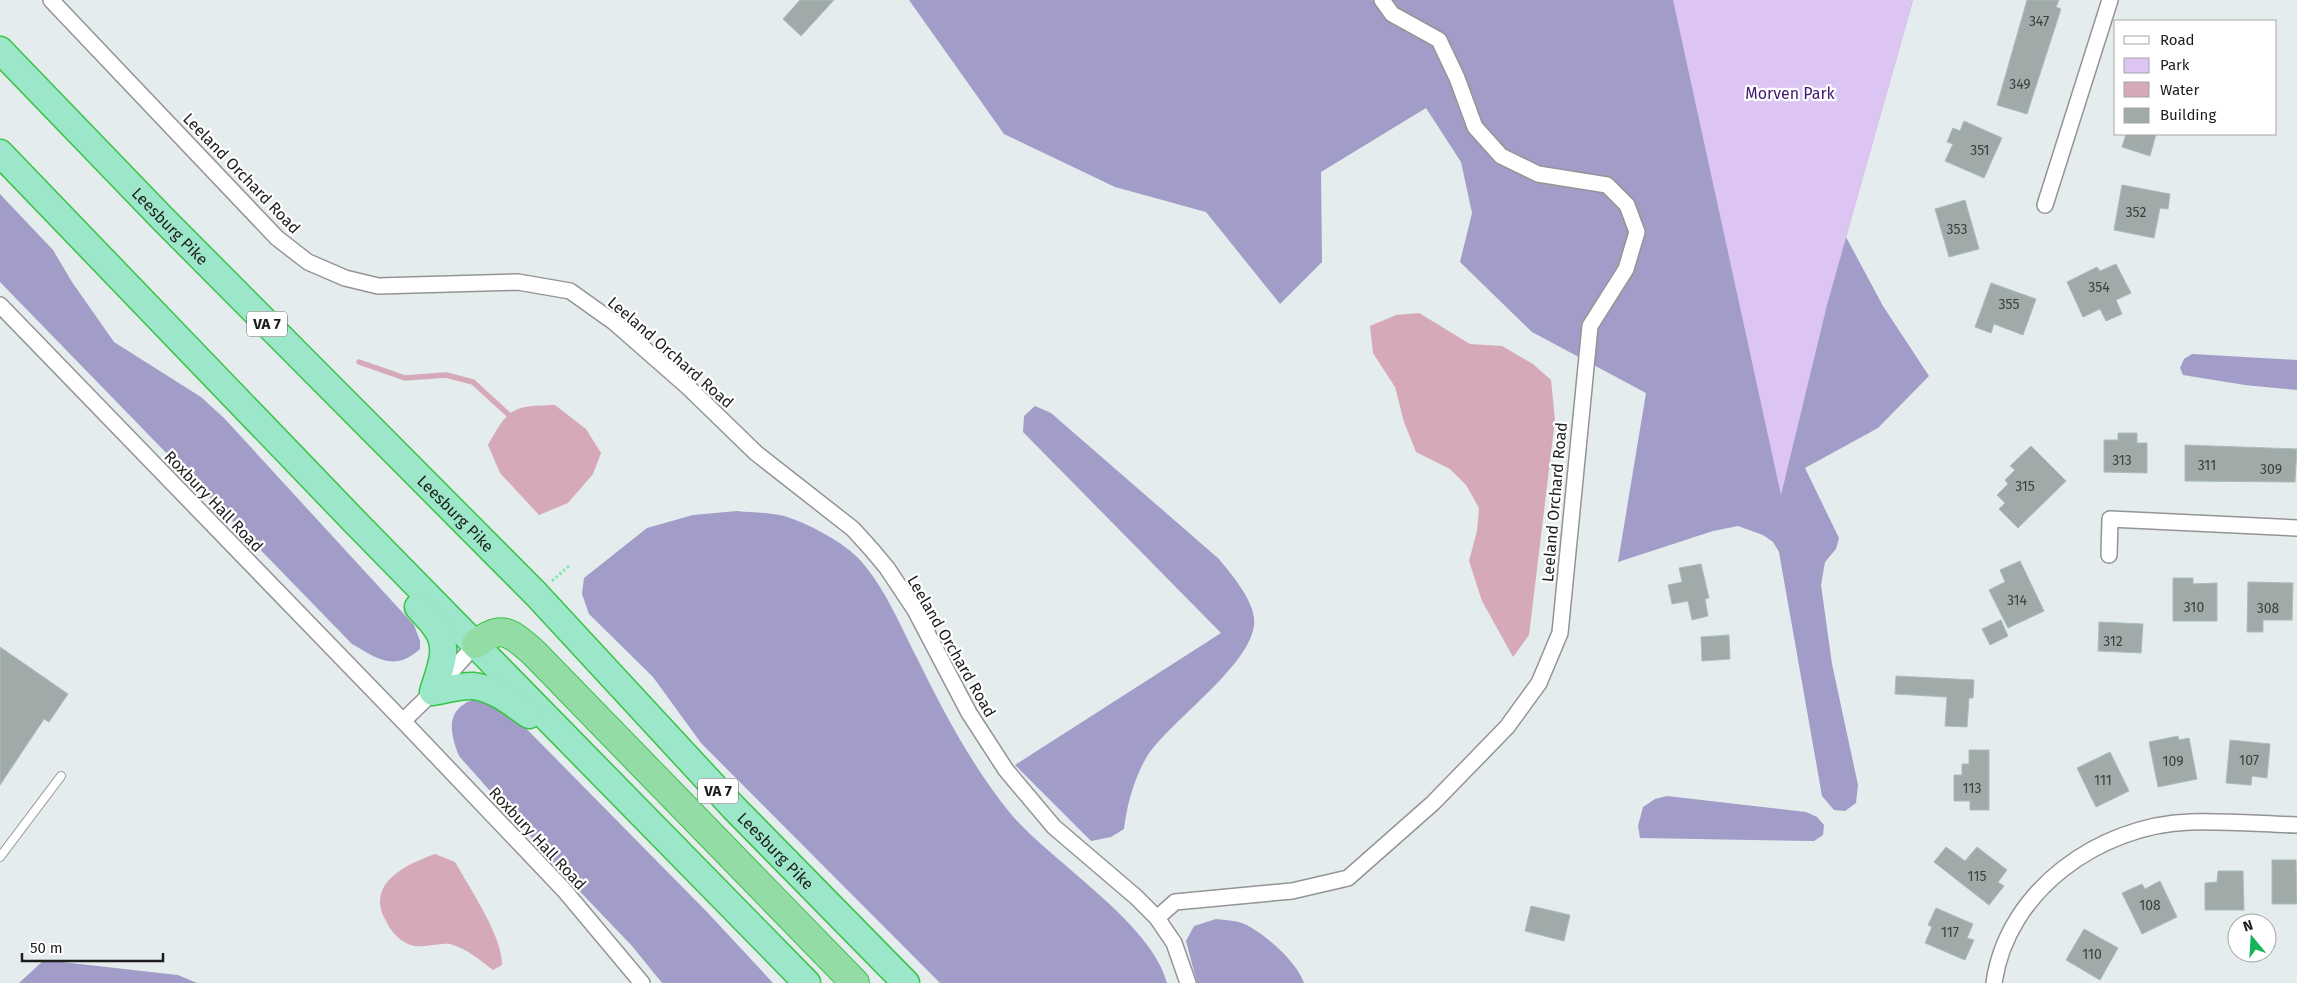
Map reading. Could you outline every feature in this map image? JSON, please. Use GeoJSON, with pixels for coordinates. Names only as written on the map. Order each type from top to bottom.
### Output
{"type":"FeatureCollection","features":[{"type":"Feature","properties":{"kind":"highway","name":"Leesburg Pike"},"geometry":{"type":"LineString","coordinates":[[0,50],[168,224],[536,594],[734,808],[906,983]]}},
{"type":"Feature","properties":{"kind":"highway"},"geometry":{"type":"LineString","coordinates":[[0,153],[357,524],[807,983]]}},
{"type":"Feature","properties":{"kind":"highway"},"geometry":{"type":"LineString","coordinates":[[357,524],[440,634],[444,646],[444,657],[433,692],[472,686],[486,688],[502,696],[575,747]]}},
{"type":"Feature","properties":{"kind":"highway"},"geometry":{"type":"LineString","coordinates":[[476,644],[489,634],[500,631],[514,636],[533,652],[855,983]]}},
{"type":"Feature","properties":{"kind":"street","name":"Leeland Orchard Road"},"geometry":{"type":"LineString","coordinates":[[51,0],[277,238],[308,262],[345,278],[378,286],[518,282],[570,291],[615,323],[688,387],[756,453],[853,529],[872,550],[887,568],[915,610],[969,712],[990,746],[1032,803],[1054,827],[1136,897],[1157,918],[1174,942],[1188,983]]}},
{"type":"Feature","properties":{"kind":"street","name":"Leeland Orchard Road"},"geometry":{"type":"LineString","coordinates":[[1157,918],[1175,902],[1292,891],[1348,878],[1433,803],[1507,727],[1538,683],[1560,633],[1590,326],[1626,268],[1637,232],[1627,205],[1607,185],[1538,174],[1501,156],[1474,127],[1456,78],[1439,40],[1392,14],[1382,0]]}},
{"type":"Feature","properties":{"kind":"street"},"geometry":{"type":"LineString","coordinates":[[2045,205],[2110,0]]}},
{"type":"Feature","properties":{"kind":"street","name":"Roxbury Hall Road"},"geometry":{"type":"LineString","coordinates":[[0,306],[403,721],[564,890],[642,983]]}},
{"type":"Feature","properties":{"kind":"street"},"geometry":{"type":"LineString","coordinates":[[2109,555],[2110,519],[2297,528]]}},
{"type":"Feature","properties":{"kind":"street"},"geometry":{"type":"LineString","coordinates":[[403,721],[433,692],[476,644]]}},
{"type":"Feature","properties":{"kind":"street"},"geometry":{"type":"LineString","coordinates":[[1994,983],[2006,943],[2022,911],[2046,882],[2076,860],[2112,840],[2149,828],[2189,822],[2297,826]]}},
{"type":"Feature","properties":{"kind":"lane"},"geometry":{"type":"LineString","coordinates":[[0,857],[61,776]]}},
{"type":"Feature","properties":{"kind":"green space"},"geometry":{"type":"Polygon","coordinates":[[[909,0],[1913,0],[1846,237],[1883,306],[1929,376],[1878,428],[1805,468],[1839,538],[1836,549],[1825,562],[1821,585],[1832,664],[1858,785],[1856,803],[1845,811],[1834,810],[1822,796],[1779,552],[1773,542],[1763,535],[1738,526],[1713,531],[1618,562],[1646,393],[1532,332],[1460,262],[1472,213],[1461,162],[1426,108],[1321,172],[1322,262],[1280,304],[1206,212],[1115,187],[1004,134],[909,0]]]}},
{"type":"Feature","properties":{"kind":"green space","name":"Morven Park"},"geometry":{"type":"Polygon","coordinates":[[[1673,0],[1913,0],[1827,305],[1781,495],[1673,0]]]}},
{"type":"Feature","properties":{"kind":"green space"},"geometry":{"type":"Polygon","coordinates":[[[0,194],[53,250],[72,282],[114,342],[201,397],[224,418],[414,625],[420,641],[420,649],[402,660],[386,661],[352,644],[0,282],[0,194]]]}},
{"type":"Feature","properties":{"kind":"green space"},"geometry":{"type":"Polygon","coordinates":[[[2192,354],[2297,360],[2297,390],[2245,385],[2183,375],[2180,368],[2184,359],[2192,354]]]}},
{"type":"Feature","properties":{"kind":"green space"},"geometry":{"type":"Polygon","coordinates":[[[1035,406],[1051,413],[1219,559],[1245,594],[1254,618],[1252,635],[1242,653],[1227,672],[1156,745],[1145,760],[1131,794],[1124,829],[1111,837],[1091,841],[1015,765],[1221,633],[1023,432],[1024,416],[1035,406]]]}},
{"type":"Feature","properties":{"kind":"green space"},"geometry":{"type":"Polygon","coordinates":[[[737,511],[784,516],[798,521],[818,530],[860,560],[885,595],[948,718],[996,795],[1028,832],[1121,915],[1157,960],[1167,983],[940,983],[701,743],[653,677],[589,614],[582,594],[584,578],[647,528],[693,515],[737,511]]]}},
{"type":"Feature","properties":{"kind":"green space"},"geometry":{"type":"Polygon","coordinates":[[[480,697],[502,704],[708,913],[773,983],[662,983],[632,946],[569,880],[459,756],[453,736],[453,720],[461,706],[480,697]]]}},
{"type":"Feature","properties":{"kind":"green space"},"geometry":{"type":"Polygon","coordinates":[[[1667,796],[1806,812],[1817,817],[1824,825],[1823,835],[1814,841],[1640,838],[1638,826],[1643,807],[1655,799],[1667,796]]]}},
{"type":"Feature","properties":{"kind":"green space"},"geometry":{"type":"Polygon","coordinates":[[[1216,919],[1247,925],[1264,936],[1295,966],[1304,983],[1197,983],[1186,941],[1194,926],[1216,919]]]}},
{"type":"Feature","properties":{"kind":"green space"},"geometry":{"type":"Polygon","coordinates":[[[44,960],[178,975],[197,983],[19,983],[44,960]]]}},
{"type":"Feature","properties":{"kind":"water"},"geometry":{"type":"Polygon","coordinates":[[[1419,313],[1470,344],[1502,346],[1533,364],[1551,380],[1555,420],[1529,635],[1513,657],[1482,601],[1469,561],[1477,531],[1479,508],[1466,485],[1450,469],[1416,452],[1404,422],[1395,387],[1373,353],[1370,326],[1396,315],[1419,313]]]}},
{"type":"Feature","properties":{"kind":"water"},"geometry":{"type":"Polygon","coordinates":[[[555,405],[586,429],[601,453],[593,474],[568,503],[539,515],[500,473],[488,445],[501,423],[514,411],[530,406],[555,405]]]}},
{"type":"Feature","properties":{"kind":"water"},"geometry":{"type":"Polygon","coordinates":[[[435,854],[455,862],[484,912],[501,954],[502,965],[493,970],[467,952],[450,944],[413,946],[408,944],[394,934],[385,919],[381,906],[381,895],[385,885],[402,869],[435,854]]]}},
{"type":"Feature","properties":{"kind":"building"},"geometry":{"type":"Polygon","coordinates":[[[800,0],[834,0],[801,36],[783,19],[800,0]]]}},
{"type":"Feature","properties":{"kind":"building"},"geometry":{"type":"Polygon","coordinates":[[[2027,0],[2059,0],[2056,7],[2061,9],[2027,114],[1997,105],[2027,0]]]}},
{"type":"Feature","properties":{"kind":"building"},"geometry":{"type":"Polygon","coordinates":[[[1964,121],[2002,138],[1984,178],[1945,161],[1953,144],[1947,142],[1953,128],[1960,131],[1964,121]]]}},
{"type":"Feature","properties":{"kind":"building"},"geometry":{"type":"Polygon","coordinates":[[[2126,135],[2156,135],[2150,156],[2122,147],[2126,135]]]}},
{"type":"Feature","properties":{"kind":"building"},"geometry":{"type":"Polygon","coordinates":[[[2122,185],[2170,194],[2168,209],[2160,208],[2154,238],[2114,230],[2122,185]]]}},
{"type":"Feature","properties":{"kind":"building"},"geometry":{"type":"Polygon","coordinates":[[[1965,200],[1979,249],[1949,257],[1935,209],[1965,200]]]}},
{"type":"Feature","properties":{"kind":"building"},"geometry":{"type":"Polygon","coordinates":[[[2116,264],[2131,293],[2116,300],[2122,314],[2106,321],[2100,309],[2083,317],[2067,282],[2097,267],[2100,271],[2116,264]]]}},
{"type":"Feature","properties":{"kind":"building"},"geometry":{"type":"Polygon","coordinates":[[[1991,283],[2036,299],[2023,335],[1994,324],[1991,333],[1975,327],[1991,283]]]}},
{"type":"Feature","properties":{"kind":"building"},"geometry":{"type":"Polygon","coordinates":[[[2118,433],[2137,433],[2137,443],[2147,443],[2147,473],[2104,472],[2104,440],[2118,440],[2118,433]]]}},
{"type":"Feature","properties":{"kind":"building"},"geometry":{"type":"Polygon","coordinates":[[[2185,445],[2297,449],[2295,482],[2185,481],[2185,445]]]}},
{"type":"Feature","properties":{"kind":"building"},"geometry":{"type":"Polygon","coordinates":[[[2031,446],[2066,481],[2018,528],[1999,509],[2005,503],[1997,495],[2008,484],[2005,480],[2015,470],[2010,466],[2031,446]]]}},
{"type":"Feature","properties":{"kind":"building"},"geometry":{"type":"Polygon","coordinates":[[[2020,561],[2044,611],[2008,628],[1989,590],[2005,582],[2000,570],[2020,561]]]}},
{"type":"Feature","properties":{"kind":"building"},"geometry":{"type":"Polygon","coordinates":[[[1701,564],[1709,598],[1705,599],[1708,616],[1692,620],[1688,601],[1672,604],[1668,585],[1682,582],[1679,568],[1701,564]]]}},
{"type":"Feature","properties":{"kind":"building"},"geometry":{"type":"Polygon","coordinates":[[[2173,578],[2193,578],[2193,584],[2217,583],[2217,621],[2173,621],[2173,578]]]}},
{"type":"Feature","properties":{"kind":"building"},"geometry":{"type":"Polygon","coordinates":[[[2248,582],[2293,583],[2292,620],[2263,620],[2263,632],[2247,632],[2248,582]]]}},
{"type":"Feature","properties":{"kind":"building"},"geometry":{"type":"Polygon","coordinates":[[[2001,620],[2008,636],[1990,645],[1982,629],[2001,620]]]}},
{"type":"Feature","properties":{"kind":"building"},"geometry":{"type":"Polygon","coordinates":[[[2099,622],[2143,624],[2141,653],[2098,651],[2099,622]]]}},
{"type":"Feature","properties":{"kind":"building"},"geometry":{"type":"Polygon","coordinates":[[[1729,635],[1730,659],[1702,661],[1701,637],[1729,635]]]}},
{"type":"Feature","properties":{"kind":"building"},"geometry":{"type":"Polygon","coordinates":[[[0,647],[68,694],[49,722],[44,719],[0,785],[0,647]]]}},
{"type":"Feature","properties":{"kind":"building"},"geometry":{"type":"Polygon","coordinates":[[[1896,676],[1974,680],[1973,698],[1969,698],[1967,727],[1945,726],[1947,697],[1895,694],[1896,676]]]}},
{"type":"Feature","properties":{"kind":"building"},"geometry":{"type":"Polygon","coordinates":[[[2178,736],[2179,740],[2189,738],[2197,779],[2158,787],[2149,742],[2178,736]]]}},
{"type":"Feature","properties":{"kind":"building"},"geometry":{"type":"Polygon","coordinates":[[[2230,740],[2270,744],[2267,778],[2252,776],[2251,785],[2226,783],[2230,740]]]}},
{"type":"Feature","properties":{"kind":"building"},"geometry":{"type":"Polygon","coordinates":[[[1969,750],[1989,750],[1989,810],[1970,810],[1970,801],[1954,801],[1954,775],[1962,775],[1962,764],[1969,764],[1969,750]]]}},
{"type":"Feature","properties":{"kind":"building"},"geometry":{"type":"Polygon","coordinates":[[[2110,752],[2129,791],[2096,807],[2077,768],[2110,752]]]}},
{"type":"Feature","properties":{"kind":"building"},"geometry":{"type":"Polygon","coordinates":[[[1946,847],[1965,861],[1977,847],[2007,870],[1998,882],[2004,886],[1989,905],[1934,862],[1946,847]]]}},
{"type":"Feature","properties":{"kind":"building"},"geometry":{"type":"Polygon","coordinates":[[[2272,860],[2296,860],[2297,904],[2272,904],[2272,860]]]}},
{"type":"Feature","properties":{"kind":"building"},"geometry":{"type":"Polygon","coordinates":[[[2218,871],[2243,871],[2244,910],[2205,910],[2205,883],[2217,882],[2218,871]]]}},
{"type":"Feature","properties":{"kind":"building"},"geometry":{"type":"Polygon","coordinates":[[[2160,881],[2177,917],[2142,934],[2122,893],[2142,884],[2145,889],[2160,881]]]}},
{"type":"Feature","properties":{"kind":"building"},"geometry":{"type":"Polygon","coordinates":[[[1531,906],[1570,915],[1564,941],[1525,931],[1531,906]]]}},
{"type":"Feature","properties":{"kind":"building"},"geometry":{"type":"Polygon","coordinates":[[[1936,908],[1973,924],[1967,938],[1974,940],[1965,960],[1925,943],[1932,927],[1928,925],[1936,908]]]}},
{"type":"Feature","properties":{"kind":"building"},"geometry":{"type":"Polygon","coordinates":[[[2084,929],[2118,948],[2100,980],[2066,960],[2084,929]]]}},
{"type":"Feature","properties":{"kind":"waterway"},"geometry":{"type":"LineString","coordinates":[[359,362],[405,378],[446,375],[473,382],[509,415]]}}]}
